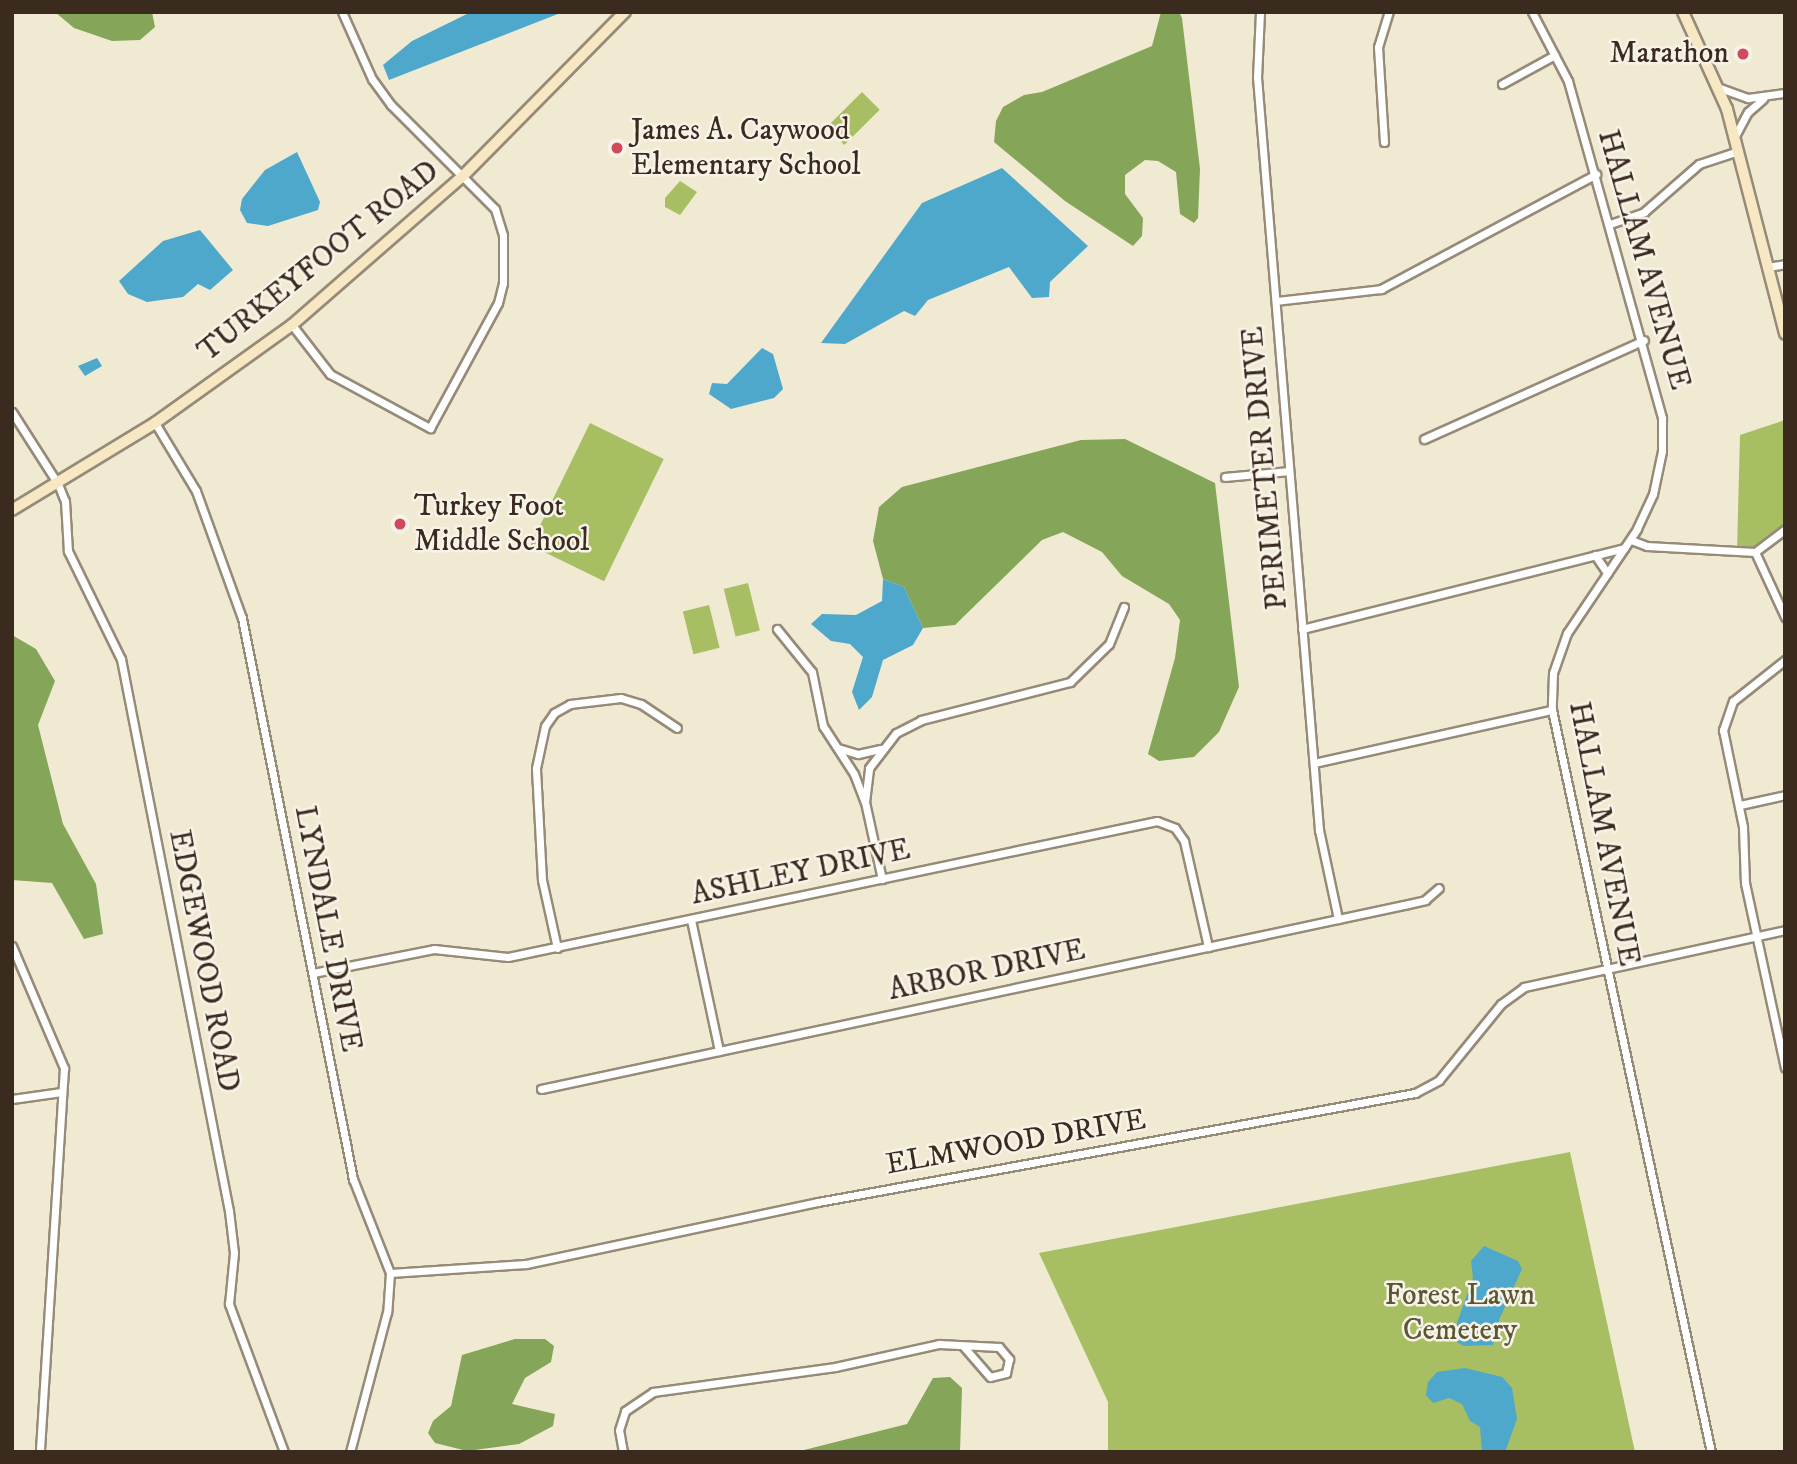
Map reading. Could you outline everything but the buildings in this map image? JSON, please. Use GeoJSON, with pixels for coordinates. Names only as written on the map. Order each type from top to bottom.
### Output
{"type":"FeatureCollection","features":[{"type":"Feature","properties":{"kind":"main road","name":"TURKEYFOOT ROAD"},"geometry":{"type":"LineString","coordinates":[[12,510],[155,423],[292,325],[463,176],[625,12]]}},
{"type":"Feature","properties":{"kind":"main road"},"geometry":{"type":"LineString","coordinates":[[1684,12],[1720,88],[1785,334]]}},
{"type":"Feature","properties":{"kind":"street"},"geometry":{"type":"LineString","coordinates":[[292,325],[331,374],[430,428],[498,303],[502,265],[498,215],[488,199],[385,96],[361,56],[342,12]]}},
{"type":"Feature","properties":{"kind":"street","name":"PERIMETER DRIVE"},"geometry":{"type":"LineString","coordinates":[[1260,12],[1256,77],[1319,830],[1338,919]]}},
{"type":"Feature","properties":{"kind":"street"},"geometry":{"type":"LineString","coordinates":[[1384,142],[1378,47],[1389,12]]}},
{"type":"Feature","properties":{"kind":"street","name":"HALLAM AVENUE"},"geometry":{"type":"LineString","coordinates":[[1532,12],[1568,81],[1658,392],[1663,437],[1653,494],[1631,540],[1561,646],[1553,673],[1552,710],[1711,1452]]}},
{"type":"Feature","properties":{"kind":"street"},"geometry":{"type":"LineString","coordinates":[[1502,84],[1555,55]]}},
{"type":"Feature","properties":{"kind":"street"},"geometry":{"type":"LineString","coordinates":[[1720,88],[1764,99]]}},
{"type":"Feature","properties":{"kind":"street"},"geometry":{"type":"LineString","coordinates":[[1734,138],[1748,112],[1764,99],[1785,93]]}},
{"type":"Feature","properties":{"kind":"street"},"geometry":{"type":"LineString","coordinates":[[1610,224],[1644,212],[1699,164],[1738,151]]}},
{"type":"Feature","properties":{"kind":"street"},"geometry":{"type":"LineString","coordinates":[[1276,302],[1381,289],[1596,174]]}},
{"type":"Feature","properties":{"kind":"street"},"geometry":{"type":"LineString","coordinates":[[1767,267],[1785,264]]}},
{"type":"Feature","properties":{"kind":"street"},"geometry":{"type":"LineString","coordinates":[[1424,439],[1644,340]]}},
{"type":"Feature","properties":{"kind":"street","name":"EDGEWOOD ROAD"},"geometry":{"type":"LineString","coordinates":[[12,412],[58,484],[65,501],[68,551],[121,659],[229,1211],[234,1253],[229,1304],[284,1452]]}},
{"type":"Feature","properties":{"kind":"street","name":"LYNDALE DRIVE"},"geometry":{"type":"LineString","coordinates":[[155,423],[196,491],[242,618],[357,1195],[390,1273],[387,1312],[350,1452]]}},
{"type":"Feature","properties":{"kind":"street"},"geometry":{"type":"LineString","coordinates":[[1225,477],[1289,471]]}},
{"type":"Feature","properties":{"kind":"street"},"geometry":{"type":"LineString","coordinates":[[1631,540],[1647,546],[1755,552],[1785,528]]}},
{"type":"Feature","properties":{"kind":"street"},"geometry":{"type":"LineString","coordinates":[[1303,629],[1625,548]]}},
{"type":"Feature","properties":{"kind":"street"},"geometry":{"type":"LineString","coordinates":[[1755,552],[1785,617]]}},
{"type":"Feature","properties":{"kind":"street"},"geometry":{"type":"LineString","coordinates":[[1595,555],[1607,573]]}},
{"type":"Feature","properties":{"kind":"street"},"geometry":{"type":"LineString","coordinates":[[865,802],[869,768],[880,749],[896,733],[921,720],[1070,682],[1109,644],[1124,607]]}},
{"type":"Feature","properties":{"kind":"street"},"geometry":{"type":"LineString","coordinates":[[777,629],[812,672],[820,719],[865,802],[882,879]]}},
{"type":"Feature","properties":{"kind":"street"},"geometry":{"type":"LineString","coordinates":[[1785,660],[1745,690],[1727,711],[1723,730],[1740,805],[1745,883],[1785,1069]]}},
{"type":"Feature","properties":{"kind":"street"},"geometry":{"type":"LineString","coordinates":[[557,948],[542,880],[536,768],[545,726],[554,713],[578,701],[621,698],[640,704],[677,729]]}},
{"type":"Feature","properties":{"kind":"street"},"geometry":{"type":"LineString","coordinates":[[1314,763],[1552,710]]}},
{"type":"Feature","properties":{"kind":"street"},"geometry":{"type":"LineString","coordinates":[[838,748],[858,754],[880,749]]}},
{"type":"Feature","properties":{"kind":"street"},"geometry":{"type":"LineString","coordinates":[[1740,805],[1785,795]]}},
{"type":"Feature","properties":{"kind":"street","name":"ASHLEY DRIVE"},"geometry":{"type":"LineString","coordinates":[[313,973],[433,949],[500,958],[557,948],[1163,821],[1184,841],[1208,947]]}},
{"type":"Feature","properties":{"kind":"street","name":"ARBOR DRIVE"},"geometry":{"type":"LineString","coordinates":[[541,1089],[1425,900],[1439,888]]}},
{"type":"Feature","properties":{"kind":"street"},"geometry":{"type":"LineString","coordinates":[[691,920],[719,1051]]}},
{"type":"Feature","properties":{"kind":"street","name":"ELMWOOD DRIVE"},"geometry":{"type":"LineString","coordinates":[[390,1273],[526,1265],[831,1200],[1415,1093],[1439,1080],[1512,993],[1532,984],[1785,930]]}},
{"type":"Feature","properties":{"kind":"street"},"geometry":{"type":"LineString","coordinates":[[12,946],[63,1062],[40,1452]]}},
{"type":"Feature","properties":{"kind":"street"},"geometry":{"type":"LineString","coordinates":[[12,1100],[62,1092]]}},
{"type":"Feature","properties":{"kind":"street"},"geometry":{"type":"LineString","coordinates":[[623,1452],[622,1417],[632,1402],[653,1392],[835,1367],[924,1346],[964,1347],[999,1348],[1009,1359],[1006,1373],[990,1377],[964,1347]]}},
{"type":"Feature","properties":{"kind":"green space"},"geometry":{"type":"Polygon","coordinates":[[[55,12],[152,12],[155,27],[140,40],[112,41],[74,28],[55,12]]]}},
{"type":"Feature","properties":{"kind":"green space"},"geometry":{"type":"Polygon","coordinates":[[[1161,12],[1179,12],[1182,18],[1200,169],[1198,218],[1194,223],[1180,214],[1176,172],[1158,161],[1145,160],[1125,175],[1125,194],[1143,218],[1142,236],[1133,246],[1065,201],[994,142],[996,121],[1003,107],[1024,95],[1042,92],[1152,46],[1161,12]]]}},
{"type":"Feature","properties":{"kind":"green space"},"geometry":{"type":"Polygon","coordinates":[[[862,92],[880,110],[844,145],[827,127],[862,92]]]}},
{"type":"Feature","properties":{"kind":"green space"},"geometry":{"type":"Polygon","coordinates":[[[680,181],[697,192],[680,215],[665,207],[665,198],[680,181]]]}},
{"type":"Feature","properties":{"kind":"green space"},"geometry":{"type":"Polygon","coordinates":[[[1785,420],[1785,529],[1755,552],[1737,551],[1740,435],[1785,420]]]}},
{"type":"Feature","properties":{"kind":"green space"},"geometry":{"type":"Polygon","coordinates":[[[590,423],[664,459],[604,581],[530,545],[590,423]]]}},
{"type":"Feature","properties":{"kind":"green space"},"geometry":{"type":"Polygon","coordinates":[[[1125,439],[1215,483],[1239,687],[1219,732],[1194,757],[1159,761],[1148,754],[1175,658],[1180,620],[1169,604],[1122,576],[1102,552],[1063,532],[1042,540],[955,625],[923,628],[904,587],[883,579],[873,541],[879,507],[902,487],[1081,440],[1125,439]]]}},
{"type":"Feature","properties":{"kind":"green space"},"geometry":{"type":"Polygon","coordinates":[[[748,583],[760,631],[736,637],[724,589],[748,583]]]}},
{"type":"Feature","properties":{"kind":"green space"},"geometry":{"type":"Polygon","coordinates":[[[709,605],[720,648],[693,654],[683,612],[709,605]]]}},
{"type":"Feature","properties":{"kind":"green space"},"geometry":{"type":"Polygon","coordinates":[[[12,635],[36,649],[55,681],[38,725],[63,824],[96,884],[103,934],[84,939],[52,883],[12,880],[12,635]]]}},
{"type":"Feature","properties":{"kind":"green space","name":"Forest Lawn Cemetery"},"geometry":{"type":"Polygon","coordinates":[[[1570,1152],[1635,1452],[1108,1452],[1108,1402],[1039,1253],[1570,1152]]]}},
{"type":"Feature","properties":{"kind":"green space"},"geometry":{"type":"Polygon","coordinates":[[[515,1339],[545,1339],[554,1346],[551,1362],[525,1378],[512,1404],[555,1414],[553,1426],[519,1444],[467,1451],[435,1443],[428,1433],[433,1421],[451,1406],[462,1355],[515,1339]]]}},
{"type":"Feature","properties":{"kind":"green space"},"geometry":{"type":"Polygon","coordinates":[[[950,1377],[962,1388],[960,1452],[796,1452],[907,1424],[933,1378],[950,1377]]]}},
{"type":"Feature","properties":{"kind":"water"},"geometry":{"type":"Polygon","coordinates":[[[471,12],[563,12],[389,80],[383,65],[412,41],[471,12]]]}},
{"type":"Feature","properties":{"kind":"water"},"geometry":{"type":"Polygon","coordinates":[[[297,152],[320,202],[318,210],[268,226],[247,223],[240,210],[242,199],[265,170],[297,152]]]}},
{"type":"Feature","properties":{"kind":"water"},"geometry":{"type":"Polygon","coordinates":[[[1002,168],[1088,246],[1050,282],[1049,297],[1032,298],[1009,267],[928,300],[915,316],[904,311],[845,344],[821,343],[922,203],[1002,168]]]}},
{"type":"Feature","properties":{"kind":"water"},"geometry":{"type":"Polygon","coordinates":[[[200,230],[233,270],[210,290],[198,284],[183,297],[147,302],[128,294],[119,281],[163,241],[200,230]]]}},
{"type":"Feature","properties":{"kind":"water"},"geometry":{"type":"Polygon","coordinates":[[[762,348],[773,354],[783,389],[774,398],[731,409],[709,394],[712,383],[727,384],[762,348]]]}},
{"type":"Feature","properties":{"kind":"water"},"geometry":{"type":"Polygon","coordinates":[[[97,358],[102,366],[85,376],[78,366],[97,358]]]}},
{"type":"Feature","properties":{"kind":"water"},"geometry":{"type":"Polygon","coordinates":[[[883,579],[904,587],[923,628],[913,645],[883,660],[872,697],[859,710],[852,692],[863,657],[850,644],[831,641],[811,624],[822,614],[856,615],[882,601],[883,579]]]}},
{"type":"Feature","properties":{"kind":"water"},"geometry":{"type":"Polygon","coordinates":[[[1484,1246],[1518,1261],[1522,1269],[1499,1320],[1493,1345],[1464,1346],[1457,1342],[1457,1323],[1473,1278],[1471,1261],[1484,1246]]]}},
{"type":"Feature","properties":{"kind":"water"},"geometry":{"type":"Polygon","coordinates":[[[1465,1368],[1502,1377],[1512,1388],[1517,1419],[1505,1452],[1482,1452],[1480,1427],[1470,1421],[1462,1404],[1449,1398],[1433,1403],[1426,1395],[1428,1382],[1437,1372],[1465,1368]]]}},
{"type":"Feature","properties":{"kind":"place","name":"Marathon"},"geometry":{"type":"Point","coordinates":[1743,54]}},
{"type":"Feature","properties":{"kind":"place","name":"James A. Caywood Elementary School"},"geometry":{"type":"Point","coordinates":[617,148]}},
{"type":"Feature","properties":{"kind":"place","name":"Turkey Foot Middle School"},"geometry":{"type":"Point","coordinates":[400,524]}}]}
